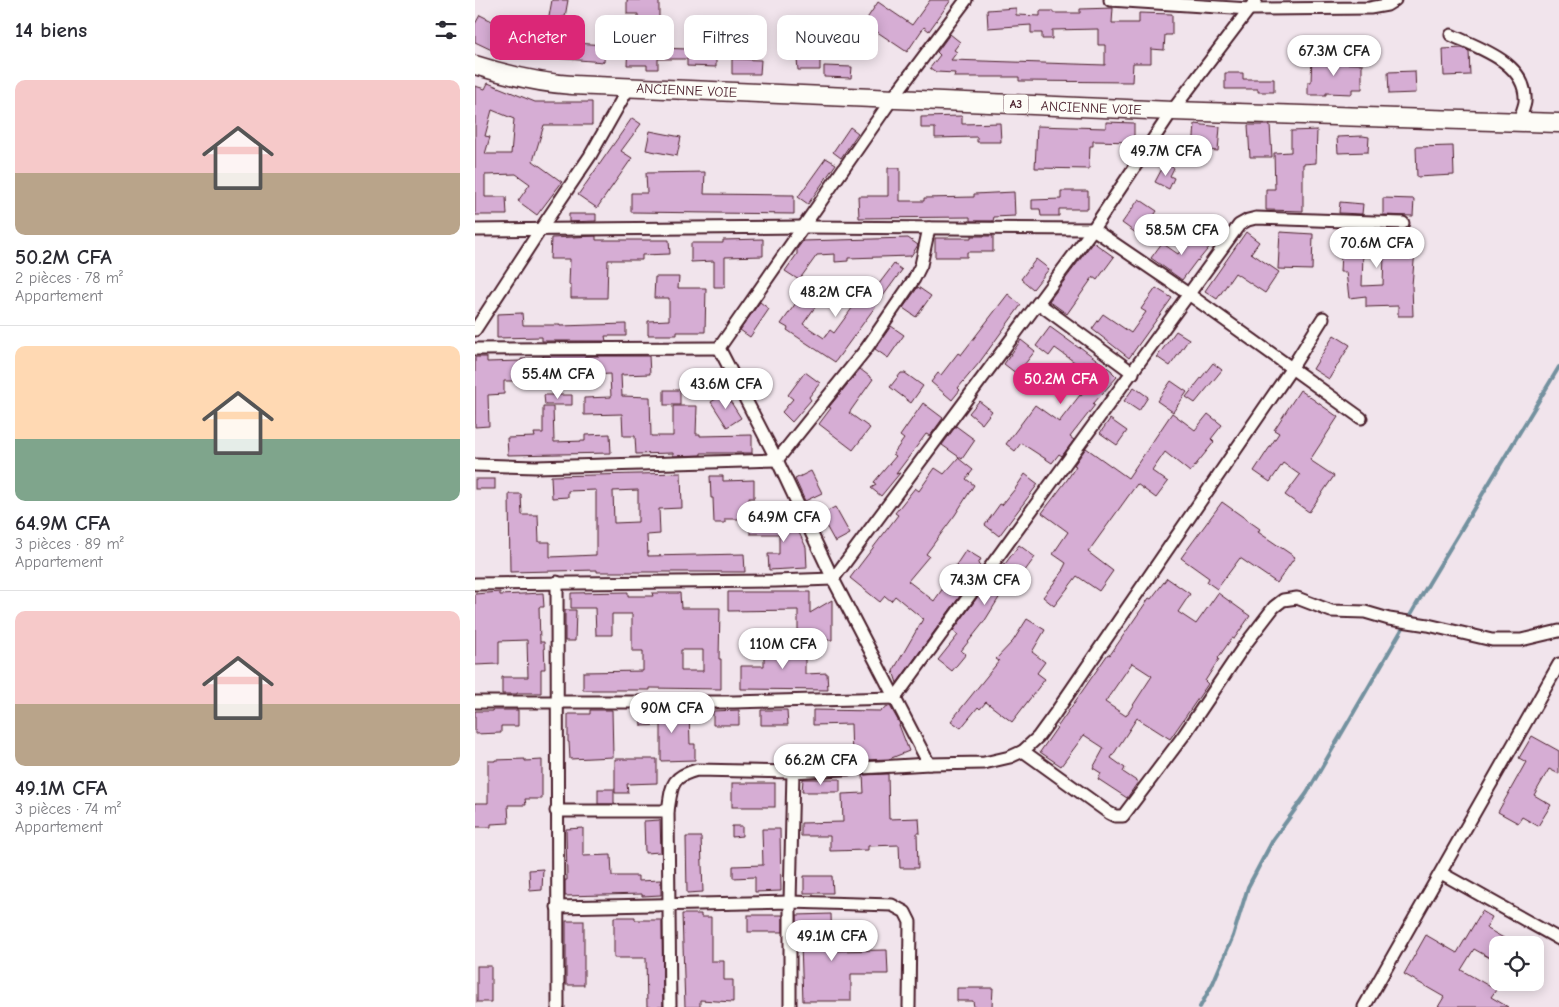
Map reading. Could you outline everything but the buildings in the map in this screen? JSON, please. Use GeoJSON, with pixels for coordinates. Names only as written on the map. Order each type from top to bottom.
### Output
{"type":"FeatureCollection","features":[{"type":"Feature","properties":{"kind":"main road","name":"ANCIENNE VOIE"},"geometry":{"type":"LineString","coordinates":[[475,65],[549,84],[1172,111],[1489,122],[1519,121],[1559,124]]}},
{"type":"Feature","properties":{"kind":"street"},"geometry":{"type":"LineString","coordinates":[[719,348],[891,99],[966,0]]}},
{"type":"Feature","properties":{"kind":"street"},"geometry":{"type":"LineString","coordinates":[[1111,0],[1370,8],[1387,5],[1395,0]]}},
{"type":"Feature","properties":{"kind":"street"},"geometry":{"type":"LineString","coordinates":[[833,579],[1093,229],[1172,111],[1253,4]]}},
{"type":"Feature","properties":{"kind":"street"},"geometry":{"type":"LineString","coordinates":[[1451,35],[1495,56],[1516,75],[1521,84],[1525,103],[1519,121]]}},
{"type":"Feature","properties":{"kind":"street"},"geometry":{"type":"LineString","coordinates":[[475,330],[590,156],[629,87]]}},
{"type":"Feature","properties":{"kind":"street"},"geometry":{"type":"LineString","coordinates":[[895,698],[1190,295],[1235,229],[1248,220],[1256,218],[1403,223]]}},
{"type":"Feature","properties":{"kind":"street"},"geometry":{"type":"LineString","coordinates":[[475,230],[803,227],[1093,229],[1190,295],[1361,418]]}},
{"type":"Feature","properties":{"kind":"street"},"geometry":{"type":"LineString","coordinates":[[475,465],[536,466],[777,460],[866,349],[914,279],[921,265],[929,228]]}},
{"type":"Feature","properties":{"kind":"street"},"geometry":{"type":"LineString","coordinates":[[1038,303],[1133,372]]}},
{"type":"Feature","properties":{"kind":"street"},"geometry":{"type":"LineString","coordinates":[[670,1007],[669,811],[673,785],[678,778],[686,773],[697,770],[793,772],[929,764],[984,763],[1010,757],[1023,751],[1038,737],[1054,715],[1291,369],[1323,318]]}},
{"type":"Feature","properties":{"kind":"street"},"geometry":{"type":"LineString","coordinates":[[475,349],[719,348]]}},
{"type":"Feature","properties":{"kind":"street"},"geometry":{"type":"LineString","coordinates":[[719,348],[777,460],[833,579],[929,764]]}},
{"type":"Feature","properties":{"kind":"street"},"geometry":{"type":"LineString","coordinates":[[475,584],[833,579]]}},
{"type":"Feature","properties":{"kind":"street"},"geometry":{"type":"LineString","coordinates":[[557,582],[558,1007]]}},
{"type":"Feature","properties":{"kind":"street"},"geometry":{"type":"LineString","coordinates":[[1023,751],[1109,813],[1115,816],[1123,816],[1184,736],[1245,646],[1274,607],[1283,600],[1297,598],[1331,611],[1365,612],[1389,619],[1428,625],[1493,640],[1521,640],[1559,631]]}},
{"type":"Feature","properties":{"kind":"street"},"geometry":{"type":"LineString","coordinates":[[1363,1007],[1559,664]]}},
{"type":"Feature","properties":{"kind":"street"},"geometry":{"type":"LineString","coordinates":[[475,702],[734,702],[895,698]]}},
{"type":"Feature","properties":{"kind":"street"},"geometry":{"type":"LineString","coordinates":[[791,1007],[790,902],[793,772]]}},
{"type":"Feature","properties":{"kind":"street"},"geometry":{"type":"LineString","coordinates":[[557,811],[669,811]]}},
{"type":"Feature","properties":{"kind":"street"},"geometry":{"type":"LineString","coordinates":[[1441,873],[1559,939]]}},
{"type":"Feature","properties":{"kind":"street"},"geometry":{"type":"LineString","coordinates":[[557,907],[790,902],[885,904],[898,907],[905,912],[910,922],[909,1007]]}},
{"type":"Feature","properties":{"kind":"waterway"},"geometry":{"type":"LineString","coordinates":[[1200,1007],[1213,983],[1233,936],[1248,887],[1273,840],[1307,793],[1429,583],[1559,367]]}}]}
